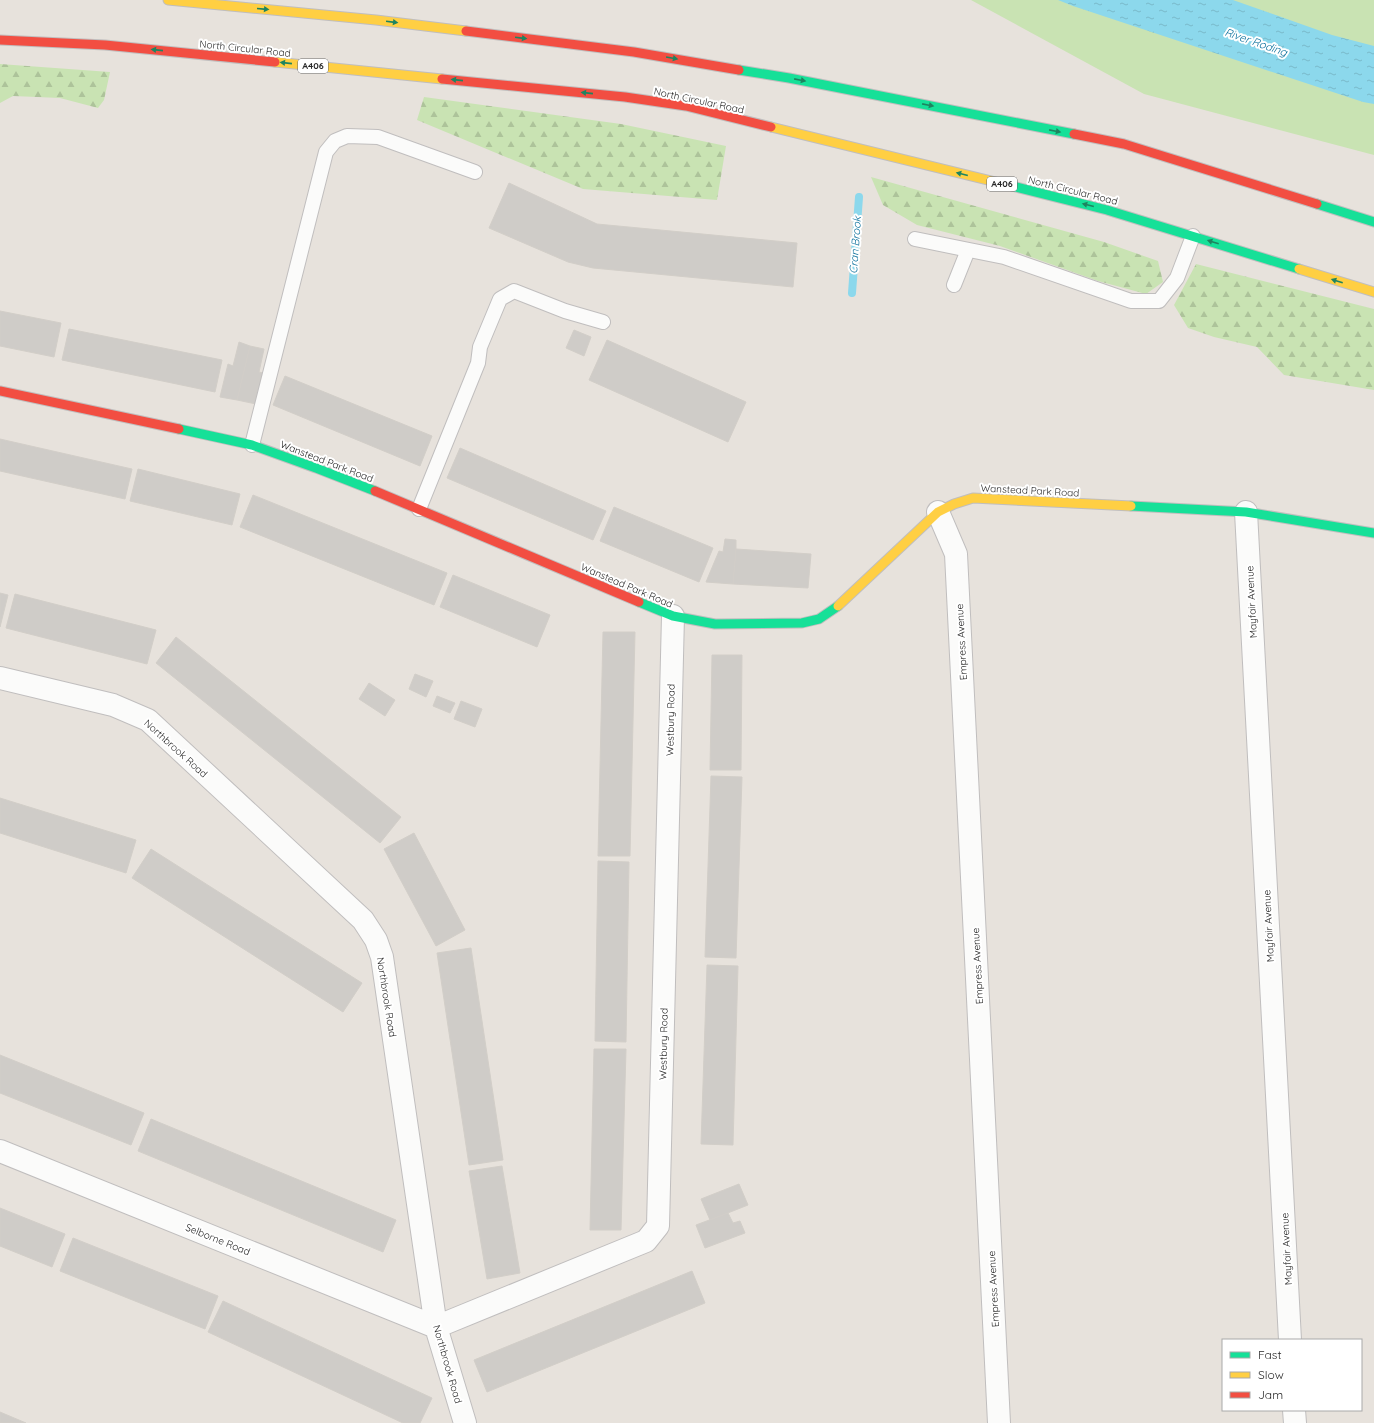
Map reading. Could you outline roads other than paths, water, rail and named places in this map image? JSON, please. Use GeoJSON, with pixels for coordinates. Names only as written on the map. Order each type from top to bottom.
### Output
{"type":"FeatureCollection","features":[{"type":"Feature","properties":{"kind":"main road"},"geometry":{"type":"LineString","coordinates":[[168,0],[376,20],[634,52],[789,78],[1124,144],[1374,222]]}},
{"type":"Feature","properties":{"kind":"main road","name":"North Circular Road"},"geometry":{"type":"LineString","coordinates":[[0,40],[105,45],[625,97],[686,106],[1107,210],[1374,292]]}},
{"type":"Feature","properties":{"kind":"main road","name":"Wanstead Park Road"},"geometry":{"type":"LineString","coordinates":[[0,391],[252,445],[316,468],[419,509],[673,616],[715,624],[802,622],[819,618],[838,606],[938,512],[954,504],[973,498],[1246,512],[1374,533]]}},
{"type":"Feature","properties":{"kind":"street","name":"Empress Avenue"},"geometry":{"type":"LineString","coordinates":[[938,512],[956,554],[999,1423]]}},
{"type":"Feature","properties":{"kind":"street","name":"Mayfair Avenue"},"geometry":{"type":"LineString","coordinates":[[1246,512],[1290,1339]]}},
{"type":"Feature","properties":{"kind":"street","name":"Westbury Road"},"geometry":{"type":"LineString","coordinates":[[436,1327],[646,1241],[658,1226],[673,616]]}},
{"type":"Feature","properties":{"kind":"street","name":"Northbrook Road"},"geometry":{"type":"LineString","coordinates":[[0,678],[114,705],[148,720],[363,920],[376,940],[382,957],[436,1327],[465,1423]]}},
{"type":"Feature","properties":{"kind":"street","name":"Selborne Road"},"geometry":{"type":"LineString","coordinates":[[0,1151],[436,1327]]}},
{"type":"Feature","properties":{"kind":"street"},"geometry":{"type":"LineString","coordinates":[[1294,1411],[1295,1423]]}},
{"type":"Feature","properties":{"kind":"lane"},"geometry":{"type":"LineString","coordinates":[[252,445],[326,152],[335,141],[347,136],[378,137],[475,172]]}},
{"type":"Feature","properties":{"kind":"lane"},"geometry":{"type":"LineString","coordinates":[[915,239],[1004,257],[1131,301],[1159,301],[1177,278],[1193,236]]}},
{"type":"Feature","properties":{"kind":"lane"},"geometry":{"type":"LineString","coordinates":[[954,285],[968,250]]}},
{"type":"Feature","properties":{"kind":"lane"},"geometry":{"type":"LineString","coordinates":[[419,509],[478,363],[480,347],[500,299],[514,290],[565,311],[603,322]]}},
{"type":"Feature","properties":{"kind":"water","name":"River Roding"},"geometry":{"type":"Polygon","coordinates":[[[1058,0],[1233,0],[1332,35],[1374,46],[1374,104],[1363,102],[1058,0]]]}},
{"type":"Feature","properties":{"kind":"waterway","name":"Cran Brook"},"geometry":{"type":"LineString","coordinates":[[852,293],[859,197]]}}]}
